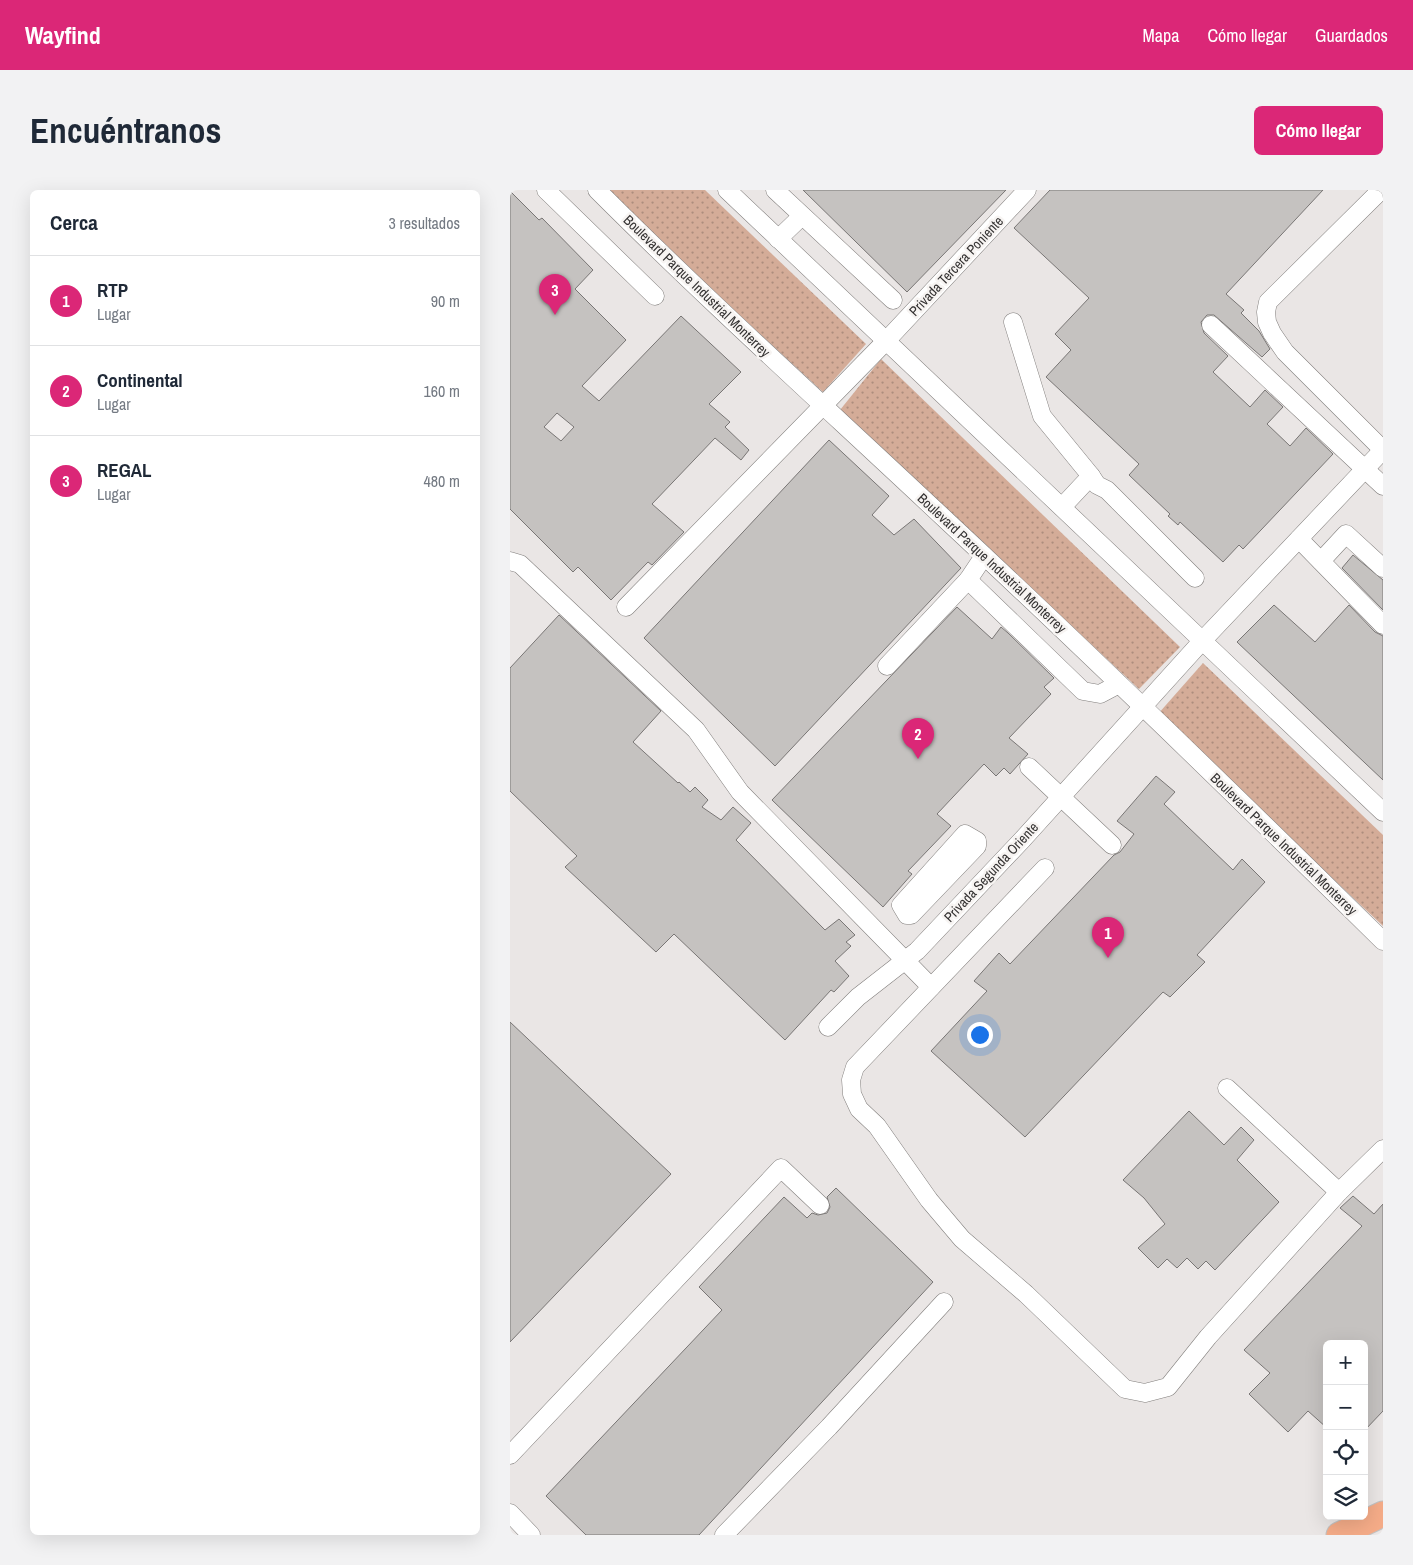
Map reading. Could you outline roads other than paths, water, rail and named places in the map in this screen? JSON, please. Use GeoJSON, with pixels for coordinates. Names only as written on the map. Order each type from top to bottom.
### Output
{"type":"FeatureCollection","features":[{"type":"Feature","properties":{"kind":"highway"},"geometry":{"type":"LineString","coordinates":[[1339,1535],[1383,1514]]}},
{"type":"Feature","properties":{"kind":"street"},"geometry":{"type":"LineString","coordinates":[[546,190],[655,296]]}},
{"type":"Feature","properties":{"kind":"street","name":"Boulevard Parque Industrial Monterrey"},"geometry":{"type":"LineString","coordinates":[[597,190],[680,272],[1119,684],[1383,940]]}},
{"type":"Feature","properties":{"kind":"street"},"geometry":{"type":"LineString","coordinates":[[727,190],[1383,812]]}},
{"type":"Feature","properties":{"kind":"street"},"geometry":{"type":"LineString","coordinates":[[775,190],[893,300]]}},
{"type":"Feature","properties":{"kind":"street","name":"Privada Tercera Poniente"},"geometry":{"type":"LineString","coordinates":[[626,607],[886,341],[1027,190]]}},
{"type":"Feature","properties":{"kind":"street"},"geometry":{"type":"LineString","coordinates":[[1381,190],[1268,302],[1266,312],[1272,333],[1285,352],[1383,450]]}},
{"type":"Feature","properties":{"kind":"street"},"geometry":{"type":"LineString","coordinates":[[778,239],[802,216]]}},
{"type":"Feature","properties":{"kind":"street"},"geometry":{"type":"LineString","coordinates":[[1013,322],[1042,416],[1091,476],[1195,578]]}},
{"type":"Feature","properties":{"kind":"street"},"geometry":{"type":"LineString","coordinates":[[1211,325],[1383,486]]}},
{"type":"Feature","properties":{"kind":"street","name":"Privada Segunda Oriente"},"geometry":{"type":"LineString","coordinates":[[828,1027],[858,997],[905,962],[971,894],[1203,640],[1383,450]]}},
{"type":"Feature","properties":{"kind":"street"},"geometry":{"type":"LineString","coordinates":[[1062,507],[1091,476]]}},
{"type":"Feature","properties":{"kind":"street"},"geometry":{"type":"LineString","coordinates":[[1320,561],[1346,534],[1383,568]]}},
{"type":"Feature","properties":{"kind":"street"},"geometry":{"type":"LineString","coordinates":[[1299,539],[1383,625]]}},
{"type":"Feature","properties":{"kind":"street"},"geometry":{"type":"LineString","coordinates":[[886,666],[968,580],[984,556]]}},
{"type":"Feature","properties":{"kind":"street"},"geometry":{"type":"LineString","coordinates":[[510,561],[520,564],[696,730],[740,792],[931,987]]}},
{"type":"Feature","properties":{"kind":"street"},"geometry":{"type":"LineString","coordinates":[[968,580],[1084,691],[1100,694],[1119,684]]}},
{"type":"Feature","properties":{"kind":"street"},"geometry":{"type":"LineString","coordinates":[[1030,767],[1062,795],[1112,845]]}},
{"type":"Feature","properties":{"kind":"street"},"geometry":{"type":"LineString","coordinates":[[969,834],[977,841],[977,846],[950,875],[911,915],[907,915],[901,908],[901,905],[962,836],[969,834]]}},
{"type":"Feature","properties":{"kind":"street"},"geometry":{"type":"LineString","coordinates":[[1045,868],[855,1067],[851,1080],[852,1094],[858,1109],[877,1126],[929,1200],[962,1239],[1026,1294],[1125,1389],[1145,1393],[1168,1387],[1208,1337],[1339,1192],[1383,1149]]}},
{"type":"Feature","properties":{"kind":"street"},"geometry":{"type":"LineString","coordinates":[[950,875],[971,894]]}},
{"type":"Feature","properties":{"kind":"street"},"geometry":{"type":"LineString","coordinates":[[1227,1088],[1339,1192]]}},
{"type":"Feature","properties":{"kind":"street"},"geometry":{"type":"LineString","coordinates":[[510,1456],[781,1168],[820,1205]]}},
{"type":"Feature","properties":{"kind":"street"},"geometry":{"type":"LineString","coordinates":[[724,1535],[829,1427],[944,1302]]}},
{"type":"Feature","properties":{"kind":"street"},"geometry":{"type":"LineString","coordinates":[[513,1522],[531,1535]]}},
{"type":"Feature","properties":{"kind":"place","name":"REGAL"},"geometry":{"type":"Point","coordinates":[555,315]}},
{"type":"Feature","properties":{"kind":"place","name":"Continental"},"geometry":{"type":"Point","coordinates":[918,759]}},
{"type":"Feature","properties":{"kind":"place","name":"RTP"},"geometry":{"type":"Point","coordinates":[1108,958]}}]}
